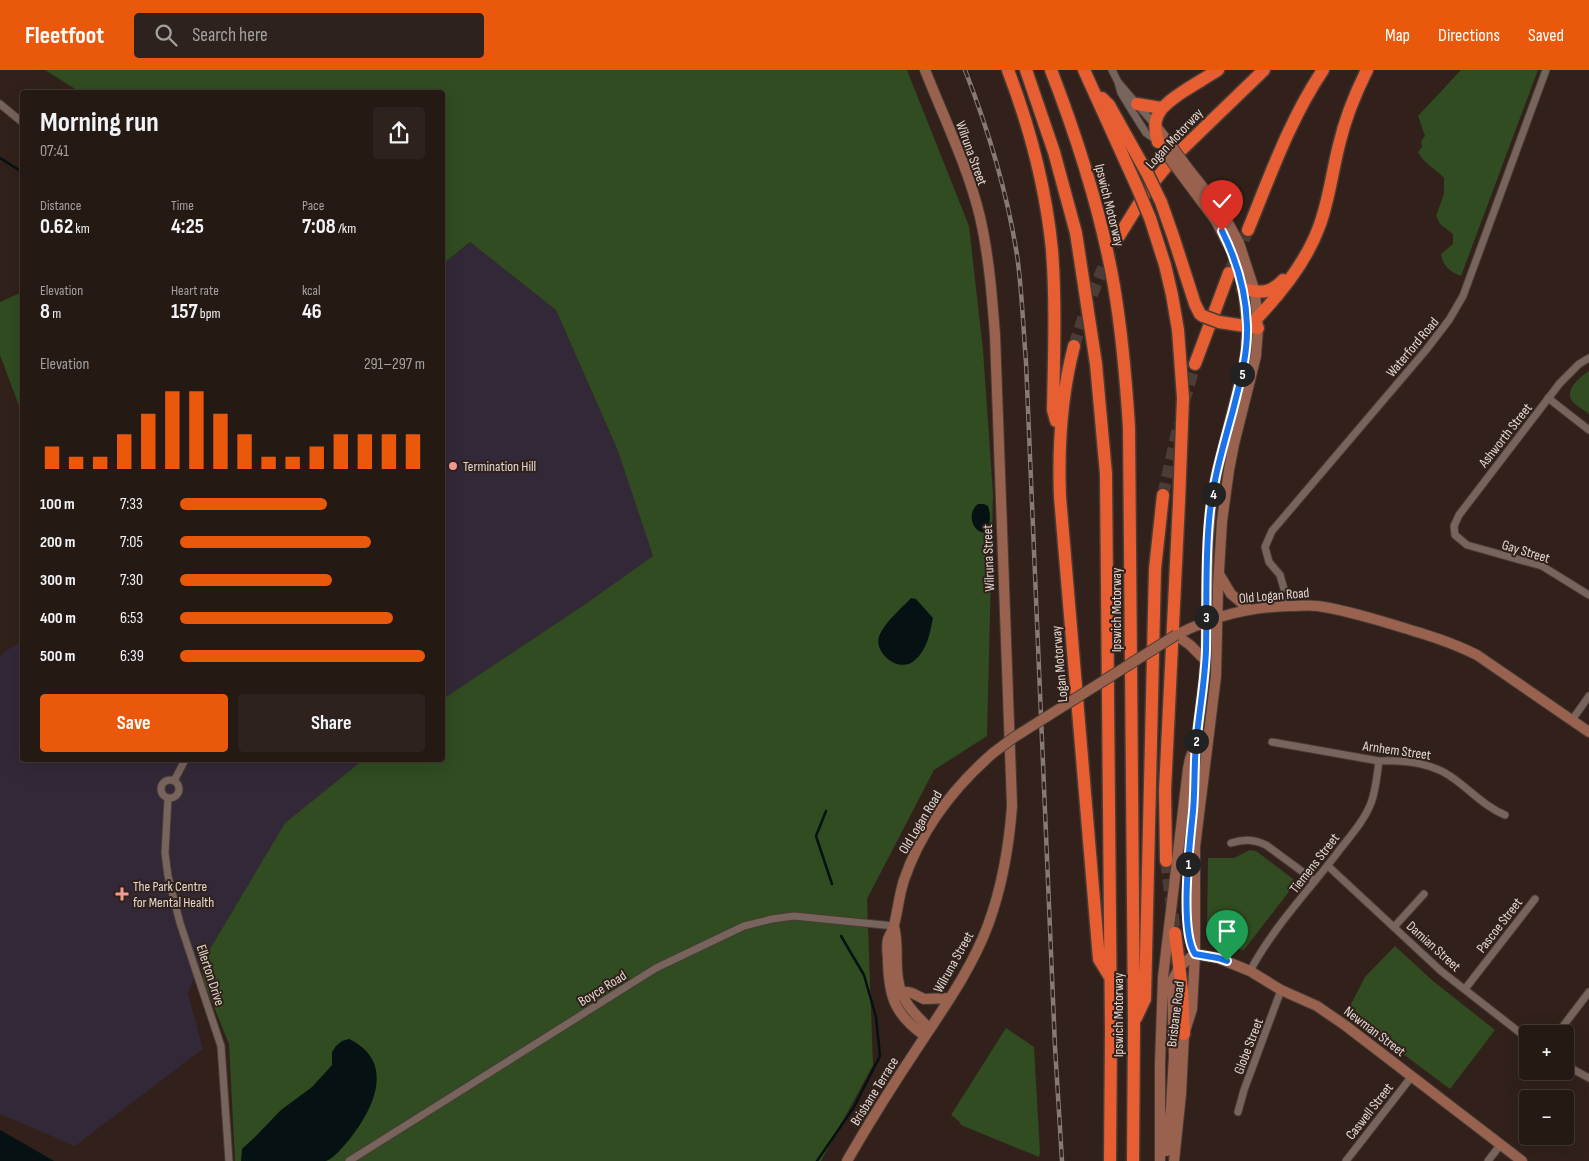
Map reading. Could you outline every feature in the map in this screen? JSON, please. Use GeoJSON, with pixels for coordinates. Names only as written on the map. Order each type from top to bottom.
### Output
{"type":"FeatureCollection","features":[{"type":"Feature","properties":{"kind":"highway"},"geometry":{"type":"LineString","coordinates":[[1008,70],[1035,153],[1048,222],[1055,306],[1053,410],[1060,433]]}},
{"type":"Feature","properties":{"kind":"highway","name":"Ipswich Motorway"},"geometry":{"type":"LineString","coordinates":[[1026,70],[1054,152],[1071,214],[1085,283],[1096,364],[1106,474],[1110,1161]]}},
{"type":"Feature","properties":{"kind":"highway","name":"Ipswich Motorway"},"geometry":{"type":"LineString","coordinates":[[1051,70],[1068,112],[1083,158],[1114,285],[1129,427],[1134,1022],[1132,1161]]}},
{"type":"Feature","properties":{"kind":"highway"},"geometry":{"type":"LineString","coordinates":[[1084,70],[1150,218],[1165,265],[1178,330],[1182,398],[1179,502],[1165,790],[1166,861]]}},
{"type":"Feature","properties":{"kind":"highway"},"geometry":{"type":"LineString","coordinates":[[1164,145],[1155,125],[1157,115],[1162,108],[1170,100],[1218,70]]}},
{"type":"Feature","properties":{"kind":"highway","name":"Logan Motorway"},"geometry":{"type":"LineString","coordinates":[[1118,236],[1148,189],[1175,156],[1264,70]]}},
{"type":"Feature","properties":{"kind":"highway"},"geometry":{"type":"LineString","coordinates":[[1248,230],[1289,130],[1311,88],[1323,70]]}},
{"type":"Feature","properties":{"kind":"highway"},"geometry":{"type":"LineString","coordinates":[[1094,92],[1109,105],[1161,202],[1200,314],[1219,322],[1254,324],[1286,287],[1308,252],[1320,226],[1339,142],[1356,92],[1367,70]]}},
{"type":"Feature","properties":{"kind":"highway"},"geometry":{"type":"LineString","coordinates":[[1137,104],[1162,108]]}},
{"type":"Feature","properties":{"kind":"highway"},"geometry":{"type":"LineString","coordinates":[[1195,364],[1229,273]]}},
{"type":"Feature","properties":{"kind":"highway"},"geometry":{"type":"LineString","coordinates":[[1249,290],[1272,290],[1284,279],[1294,274]]}},
{"type":"Feature","properties":{"kind":"highway","name":"Logan Motorway"},"geometry":{"type":"LineString","coordinates":[[1074,346],[1064,391],[1060,433],[1060,496],[1099,959],[1110,977]]}},
{"type":"Feature","properties":{"kind":"highway"},"geometry":{"type":"LineString","coordinates":[[1134,1022],[1145,998],[1154,598],[1163,495]]}},
{"type":"Feature","properties":{"kind":"highway"},"geometry":{"type":"LineString","coordinates":[[1175,933],[1180,966],[1184,1034]]}},
{"type":"Feature","properties":{"kind":"main road","name":"Wilruna Street"},"geometry":{"type":"LineString","coordinates":[[925,70],[962,160],[980,217],[990,278],[995,335],[1000,518],[1012,784],[1008,848],[1000,888],[988,926],[970,964],[927,1033]]}},
{"type":"Feature","properties":{"kind":"main road","name":"Brisbane Road"},"geometry":{"type":"LineString","coordinates":[[1164,145],[1184,170],[1222,231],[1249,290],[1256,356],[1238,424],[1222,521],[1216,676],[1195,847],[1195,954],[1192,1008],[1184,1034],[1183,1071],[1174,1161]]}},
{"type":"Feature","properties":{"kind":"main road","name":"Brisbane Road"},"geometry":{"type":"LineString","coordinates":[[1161,1161],[1160,1064],[1164,968],[1189,764],[1196,744],[1205,660],[1211,504],[1218,468],[1254,324]]}},
{"type":"Feature","properties":{"kind":"main road"},"geometry":{"type":"LineString","coordinates":[[1219,574],[1231,594],[1249,609]]}},
{"type":"Feature","properties":{"kind":"main road","name":"Old Logan Road"},"geometry":{"type":"LineString","coordinates":[[927,1033],[904,1019],[896,1005],[889,978],[887,950],[904,881],[921,841],[944,805],[960,784],[992,753],[1013,738],[1180,635],[1206,622],[1249,609],[1315,606],[1336,609],[1440,638],[1477,655],[1589,732]]}},
{"type":"Feature","properties":{"kind":"main road"},"geometry":{"type":"LineString","coordinates":[[1180,635],[1205,660]]}},
{"type":"Feature","properties":{"kind":"main road"},"geometry":{"type":"LineString","coordinates":[[1161,1161],[1165,1158],[1173,1081],[1174,1030],[1172,982],[1180,966],[1195,954],[1190,944],[1188,930],[1187,886],[1196,744]]}},
{"type":"Feature","properties":{"kind":"main road","name":"Old Logan Road"},"geometry":{"type":"LineString","coordinates":[[894,926],[898,940],[897,970],[900,990],[903,999],[927,1033]]}},
{"type":"Feature","properties":{"kind":"main road","name":"Newman Street"},"geometry":{"type":"LineString","coordinates":[[1195,954],[1218,958],[1250,971],[1282,990],[1317,1006],[1522,1161]]}},
{"type":"Feature","properties":{"kind":"main road"},"geometry":{"type":"LineString","coordinates":[[900,990],[912,992],[924,999],[950,998]]}},
{"type":"Feature","properties":{"kind":"main road","name":"Brisbane Terrace"},"geometry":{"type":"LineString","coordinates":[[847,1161],[927,1033]]}},
{"type":"Feature","properties":{"kind":"street"},"geometry":{"type":"LineString","coordinates":[[1112,70],[1121,93],[1146,133],[1164,145]]}},
{"type":"Feature","properties":{"kind":"street","name":"Waterford Road"},"geometry":{"type":"LineString","coordinates":[[1285,606],[1284,589],[1280,575],[1269,562],[1265,547],[1272,530],[1421,356],[1449,320],[1466,288],[1546,70]]}},
{"type":"Feature","properties":{"kind":"street"},"geometry":{"type":"LineString","coordinates":[[1118,82],[1155,125]]}},
{"type":"Feature","properties":{"kind":"street"},"geometry":{"type":"LineString","coordinates":[[0,104],[20,120]]}},
{"type":"Feature","properties":{"kind":"street","name":"Ashworth Street"},"geometry":{"type":"LineString","coordinates":[[1455,535],[1454,526],[1459,514],[1548,398],[1572,370],[1589,358]]}},
{"type":"Feature","properties":{"kind":"street"},"geometry":{"type":"LineString","coordinates":[[1548,398],[1589,430]]}},
{"type":"Feature","properties":{"kind":"street","name":"Gay Street"},"geometry":{"type":"LineString","coordinates":[[1455,535],[1467,546],[1542,566],[1589,595]]}},
{"type":"Feature","properties":{"kind":"street"},"geometry":{"type":"LineString","coordinates":[[1572,720],[1589,696]]}},
{"type":"Feature","properties":{"kind":"street","name":"Arnhem Street"},"geometry":{"type":"LineString","coordinates":[[1272,742],[1379,761],[1425,765],[1439,770],[1456,780],[1493,810],[1505,815]]}},
{"type":"Feature","properties":{"kind":"street","name":"Tiemens Street"},"geometry":{"type":"LineString","coordinates":[[1250,971],[1256,959],[1356,828],[1371,802],[1379,761]]}},
{"type":"Feature","properties":{"kind":"street"},"geometry":{"type":"LineString","coordinates":[[174,780],[184,762]]}},
{"type":"Feature","properties":{"kind":"street"},"geometry":{"type":"LineString","coordinates":[[174,780],[178,784],[179,792],[174,798],[168,798],[162,793],[161,787],[166,781],[174,780]]}},
{"type":"Feature","properties":{"kind":"street","name":"Ellerton Drive"},"geometry":{"type":"LineString","coordinates":[[168,798],[165,853],[168,876],[180,922],[221,1046],[229,1161]]}},
{"type":"Feature","properties":{"kind":"street"},"geometry":{"type":"LineString","coordinates":[[1231,843],[1244,839],[1266,845],[1315,882]]}},
{"type":"Feature","properties":{"kind":"street","name":"Damian Street"},"geometry":{"type":"LineString","coordinates":[[1328,866],[1441,971],[1519,1032]]}},
{"type":"Feature","properties":{"kind":"street"},"geometry":{"type":"LineString","coordinates":[[1394,926],[1424,894]]}},
{"type":"Feature","properties":{"kind":"street","name":"Pascoe Street"},"geometry":{"type":"LineString","coordinates":[[1465,990],[1535,899]]}},
{"type":"Feature","properties":{"kind":"street","name":"Boyce Road"},"geometry":{"type":"LineString","coordinates":[[349,1161],[656,968],[744,926],[794,916],[894,926]]}},
{"type":"Feature","properties":{"kind":"street","name":"Globe Street"},"geometry":{"type":"LineString","coordinates":[[1238,1112],[1244,1090],[1282,990]]}},
{"type":"Feature","properties":{"kind":"street"},"geometry":{"type":"LineString","coordinates":[[1564,1025],[1589,992]]}},
{"type":"Feature","properties":{"kind":"street"},"geometry":{"type":"LineString","coordinates":[[1574,1070],[1589,1078]]}},
{"type":"Feature","properties":{"kind":"street","name":"Caswell Street"},"geometry":{"type":"LineString","coordinates":[[1346,1161],[1412,1076]]}},
{"type":"Feature","properties":{"kind":"street"},"geometry":{"type":"LineString","coordinates":[[1488,1161],[1501,1144]]}},
{"type":"Feature","properties":{"kind":"shaded area"},"geometry":{"type":"Polygon","coordinates":[[[470,242],[556,310],[618,451],[653,556],[584,605],[445,698],[445,262],[470,242]]]}},
{"type":"Feature","properties":{"kind":"shaded area"},"geometry":{"type":"Polygon","coordinates":[[[978,504],[984,504],[989,509],[989,523],[985,533],[976,529],[972,521],[972,512],[978,504]]]}},
{"type":"Feature","properties":{"kind":"shaded area"},"geometry":{"type":"Polygon","coordinates":[[[911,598],[916,599],[933,618],[927,641],[919,656],[909,664],[902,665],[888,659],[883,654],[878,641],[886,624],[911,598]]]}},
{"type":"Feature","properties":{"kind":"shaded area","name":"The Park Centre for Mental Health"},"geometry":{"type":"Polygon","coordinates":[[[20,642],[20,762],[361,762],[285,823],[201,964],[188,993],[203,1049],[75,1146],[0,1114],[0,658],[4,652],[20,642]]]}},
{"type":"Feature","properties":{"kind":"shaded area"},"geometry":{"type":"Polygon","coordinates":[[[349,1039],[364,1049],[373,1060],[376,1073],[376,1087],[366,1115],[336,1155],[326,1161],[241,1161],[242,1149],[281,1110],[312,1087],[332,1065],[332,1052],[336,1046],[342,1041],[349,1039]]]}},
{"type":"Feature","properties":{"kind":"shaded area"},"geometry":{"type":"Polygon","coordinates":[[[0,1130],[54,1161],[0,1161],[0,1130]]]}},
{"type":"Feature","properties":{"kind":"green space"},"geometry":{"type":"Polygon","coordinates":[[[45,70],[907,70],[969,226],[983,350],[993,494],[987,736],[934,770],[867,899],[873,1065],[821,1161],[235,1161],[229,1044],[204,982],[201,964],[285,823],[361,762],[445,762],[445,698],[584,605],[653,556],[618,451],[556,310],[470,242],[445,262],[445,90],[77,90],[45,70]]]}},
{"type":"Feature","properties":{"kind":"green space"},"geometry":{"type":"Polygon","coordinates":[[[1461,70],[1538,70],[1461,276],[1454,273],[1443,262],[1441,254],[1453,244],[1453,234],[1440,224],[1436,216],[1444,194],[1444,178],[1423,160],[1418,152],[1422,147],[1421,141],[1425,136],[1418,116],[1461,70]]]}},
{"type":"Feature","properties":{"kind":"green space"},"geometry":{"type":"Polygon","coordinates":[[[20,293],[20,409],[0,355],[0,302],[20,293]]]}},
{"type":"Feature","properties":{"kind":"green space"},"geometry":{"type":"Polygon","coordinates":[[[1589,371],[1589,414],[1572,401],[1570,392],[1582,376],[1589,371]]]}},
{"type":"Feature","properties":{"kind":"green space"},"geometry":{"type":"Polygon","coordinates":[[[1250,850],[1256,851],[1293,879],[1294,885],[1244,950],[1223,943],[1207,929],[1208,858],[1234,858],[1250,850]]]}},
{"type":"Feature","properties":{"kind":"green space"},"geometry":{"type":"Polygon","coordinates":[[[1395,946],[1433,981],[1495,1030],[1450,1089],[1347,1012],[1365,977],[1395,946]]]}},
{"type":"Feature","properties":{"kind":"green space"},"geometry":{"type":"Polygon","coordinates":[[[1006,1028],[1034,1047],[1039,1157],[961,1125],[951,1115],[1006,1028]]]}},
{"type":"Feature","properties":{"kind":"waterway"},"geometry":{"type":"LineString","coordinates":[[0,158],[20,171]]}},
{"type":"Feature","properties":{"kind":"waterway"},"geometry":{"type":"LineString","coordinates":[[826,811],[816,836],[832,884]]}},
{"type":"Feature","properties":{"kind":"waterway"},"geometry":{"type":"LineString","coordinates":[[817,1161],[854,1107],[880,1056],[876,1017],[864,975],[841,936]]}},
{"type":"Feature","properties":{"kind":"tunnel"},"geometry":{"type":"LineString","coordinates":[[1229,273],[1248,230]]}},
{"type":"Feature","properties":{"kind":"tunnel"},"geometry":{"type":"LineString","coordinates":[[1074,346],[1094,290],[1119,236]]}},
{"type":"Feature","properties":{"kind":"tunnel"},"geometry":{"type":"LineString","coordinates":[[1184,402],[1195,364]]}},
{"type":"Feature","properties":{"kind":"tunnel"},"geometry":{"type":"LineString","coordinates":[[1163,495],[1179,424]]}},
{"type":"Feature","properties":{"kind":"tunnel"},"geometry":{"type":"LineString","coordinates":[[1166,861],[1175,933]]}},
{"type":"Feature","properties":{"kind":"railway"},"geometry":{"type":"LineString","coordinates":[[965,70],[989,138],[1002,184],[1013,231],[1020,281],[1026,362],[1055,1047],[1062,1161]]}},
{"type":"Feature","properties":{"kind":"place","name":"Termination Hill"},"geometry":{"type":"Point","coordinates":[453,466]}},
{"type":"Feature","properties":{"kind":"place","name":"The Park Centre for Mental Health"},"geometry":{"type":"Point","coordinates":[122,894]}},
{"type":"Feature","properties":{"kind":"route"},"geometry":{"type":"LineString","coordinates":[[1222,231],[1234,256],[1243,289],[1247,326],[1246,351],[1216,476],[1209,522],[1206,648],[1194,768],[1194,797],[1187,886],[1188,930],[1191,948],[1195,954],[1227,961]]}}]}
